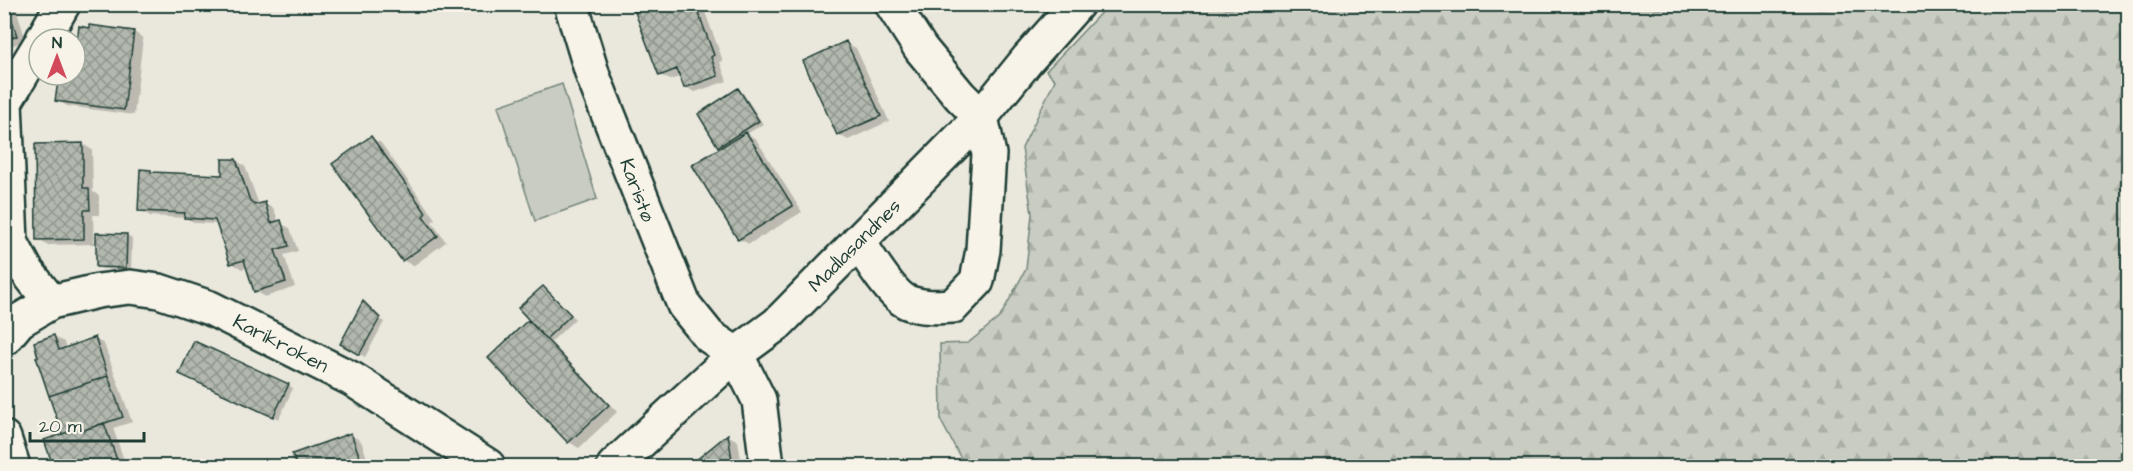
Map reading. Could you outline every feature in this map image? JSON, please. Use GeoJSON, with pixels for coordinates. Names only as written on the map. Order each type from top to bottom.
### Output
{"type":"FeatureCollection","features":[{"type":"Feature","properties":{"kind":"street"},"geometry":{"type":"LineString","coordinates":[[51,27],[63,4]]}},
{"type":"Feature","properties":{"kind":"street","name":"Karistø"},"geometry":{"type":"LineString","coordinates":[[571,4],[594,76],[684,304],[708,336],[736,354]]}},
{"type":"Feature","properties":{"kind":"street"},"geometry":{"type":"LineString","coordinates":[[858,241],[884,279],[905,301],[926,307],[953,306],[977,281],[983,250],[989,154],[981,117],[960,96],[921,49],[892,4]]}},
{"type":"Feature","properties":{"kind":"street","name":"Madlasandnes"},"geometry":{"type":"LineString","coordinates":[[614,466],[736,354],[777,324],[981,117],[1077,4]]}},
{"type":"Feature","properties":{"kind":"street"},"geometry":{"type":"LineString","coordinates":[[27,66],[5,102],[8,241],[26,270],[51,302]]}},
{"type":"Feature","properties":{"kind":"street","name":"Karikroken"},"geometry":{"type":"LineString","coordinates":[[4,339],[19,321],[51,302],[98,291],[130,287],[159,291],[210,308],[352,379],[488,466]]}},
{"type":"Feature","properties":{"kind":"street"},"geometry":{"type":"LineString","coordinates":[[736,354],[759,400],[767,466]]}},
{"type":"Feature","properties":{"kind":"street"},"geometry":{"type":"LineString","coordinates":[[4,438],[13,466]]}},
{"type":"Feature","properties":{"kind":"green space"},"geometry":{"type":"Polygon","coordinates":[[[1108,5],[2128,5],[2128,466],[965,466],[941,421],[940,344],[968,343],[1000,317],[1026,269],[1032,214],[1022,148],[1055,80],[1046,71],[1108,5]]]}},
{"type":"Feature","properties":{"kind":"green space"},"geometry":{"type":"Polygon","coordinates":[[[562,84],[597,199],[535,221],[498,106],[562,84]]]}},
{"type":"Feature","properties":{"kind":"building"},"geometry":{"type":"Polygon","coordinates":[[[4,4],[7,4],[17,36],[4,40],[4,4]]]}},
{"type":"Feature","properties":{"kind":"building"},"geometry":{"type":"Polygon","coordinates":[[[632,4],[695,4],[714,55],[711,57],[718,76],[684,88],[677,69],[659,76],[632,4]]]}},
{"type":"Feature","properties":{"kind":"building"},"geometry":{"type":"Polygon","coordinates":[[[89,25],[134,31],[124,110],[55,101],[57,87],[87,87],[87,28],[89,28],[89,25]]]}},
{"type":"Feature","properties":{"kind":"building"},"geometry":{"type":"Polygon","coordinates":[[[846,41],[881,116],[837,135],[803,61],[846,41]]]}},
{"type":"Feature","properties":{"kind":"building"},"geometry":{"type":"Polygon","coordinates":[[[738,88],[759,121],[718,147],[698,114],[738,88]]]}},
{"type":"Feature","properties":{"kind":"building"},"geometry":{"type":"Polygon","coordinates":[[[746,132],[793,206],[738,240],[692,165],[746,132]]]}},
{"type":"Feature","properties":{"kind":"building"},"geometry":{"type":"Polygon","coordinates":[[[371,136],[426,213],[423,216],[438,236],[402,261],[332,164],[371,136]]]}},
{"type":"Feature","properties":{"kind":"building"},"geometry":{"type":"Polygon","coordinates":[[[83,143],[83,188],[89,188],[90,210],[84,210],[84,239],[36,240],[35,144],[83,143]]]}},
{"type":"Feature","properties":{"kind":"building"},"geometry":{"type":"Polygon","coordinates":[[[222,159],[236,159],[250,201],[255,205],[265,202],[271,223],[281,220],[289,246],[275,250],[286,282],[254,292],[244,260],[230,264],[215,220],[184,218],[185,213],[138,211],[140,169],[151,170],[151,172],[222,175],[222,159]]]}},
{"type":"Feature","properties":{"kind":"building"},"geometry":{"type":"Polygon","coordinates":[[[96,233],[127,234],[126,268],[96,267],[96,233]]]}},
{"type":"Feature","properties":{"kind":"building"},"geometry":{"type":"Polygon","coordinates":[[[543,286],[571,315],[546,339],[518,308],[543,286]]]}},
{"type":"Feature","properties":{"kind":"building"},"geometry":{"type":"Polygon","coordinates":[[[363,301],[380,318],[359,355],[340,344],[363,301]]]}},
{"type":"Feature","properties":{"kind":"building"},"geometry":{"type":"Polygon","coordinates":[[[528,320],[609,405],[568,443],[488,358],[528,320]]]}},
{"type":"Feature","properties":{"kind":"building"},"geometry":{"type":"Polygon","coordinates":[[[54,335],[59,350],[95,337],[108,376],[49,396],[36,357],[38,357],[34,342],[54,335]]]}},
{"type":"Feature","properties":{"kind":"building"},"geometry":{"type":"Polygon","coordinates":[[[194,341],[289,384],[273,417],[179,374],[194,341]]]}},
{"type":"Feature","properties":{"kind":"building"},"geometry":{"type":"Polygon","coordinates":[[[108,376],[123,417],[81,431],[80,428],[62,434],[49,396],[108,376]]]}},
{"type":"Feature","properties":{"kind":"building"},"geometry":{"type":"Polygon","coordinates":[[[104,423],[117,460],[97,466],[53,466],[44,440],[104,423]]]}},
{"type":"Feature","properties":{"kind":"building"},"geometry":{"type":"Polygon","coordinates":[[[351,433],[363,466],[297,466],[292,454],[351,433]]]}},
{"type":"Feature","properties":{"kind":"building"},"geometry":{"type":"Polygon","coordinates":[[[728,434],[733,466],[688,466],[690,465],[728,434]]]}},
{"type":"Feature","properties":{"kind":"building"},"geometry":{"type":"Polygon","coordinates":[[[117,460],[119,466],[97,466],[117,460]]]}}]}
